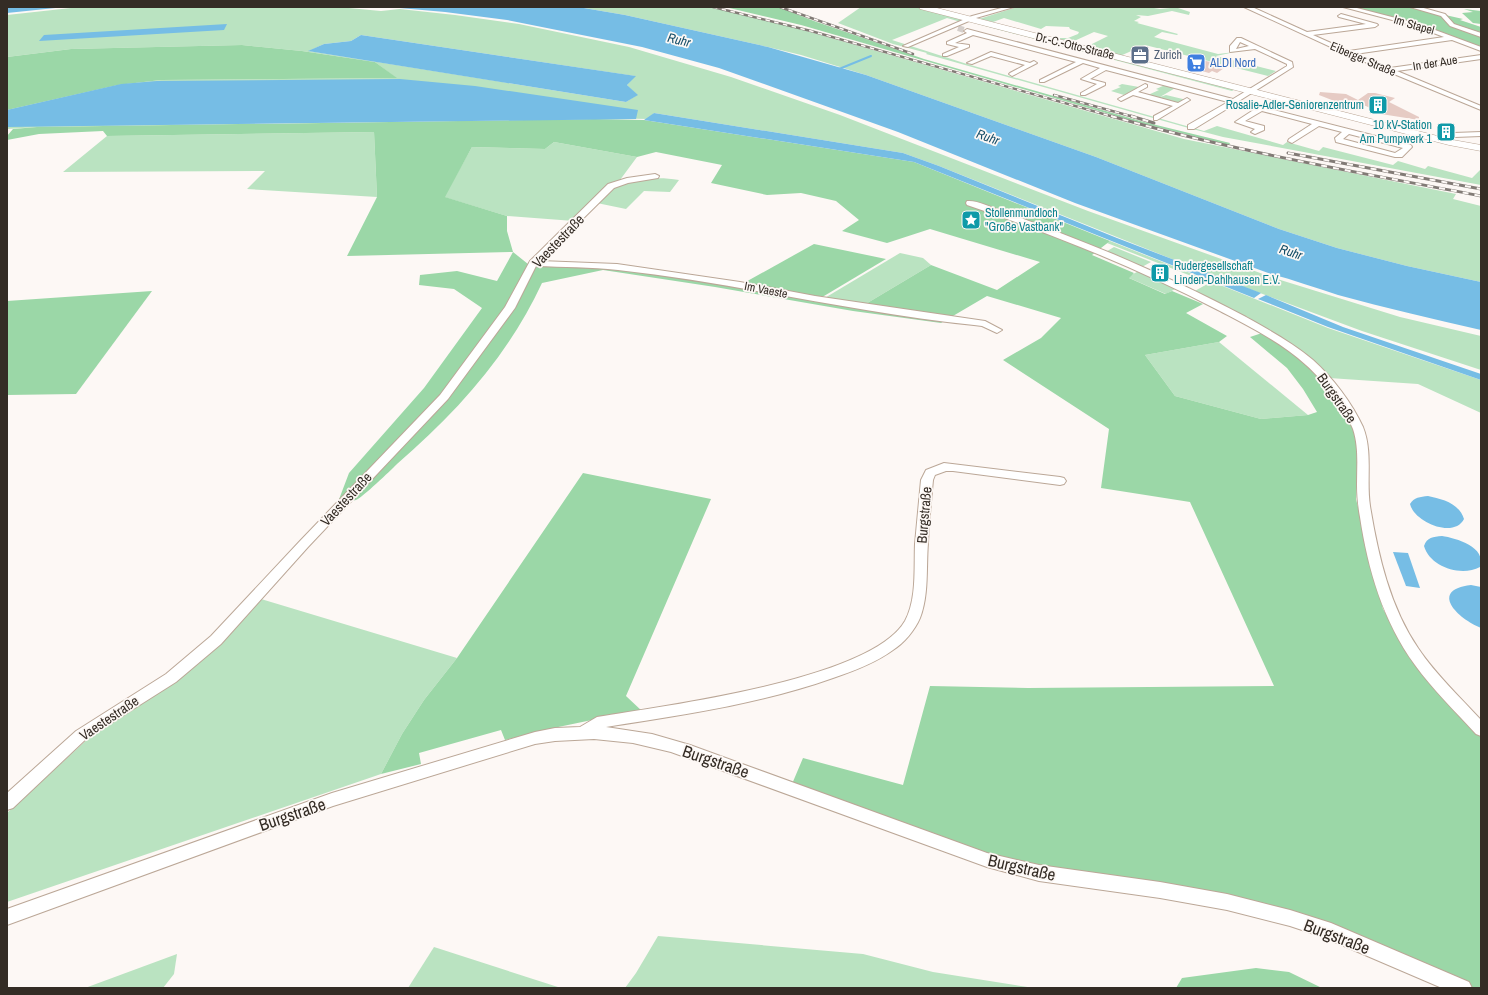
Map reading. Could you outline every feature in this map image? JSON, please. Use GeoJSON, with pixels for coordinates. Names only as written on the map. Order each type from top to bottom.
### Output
{"type":"FeatureCollection","features":[{"type":"Feature","properties":{"kind":"street","name":"Dr.-C.-Otto-Straße"},"geometry":{"type":"LineString","coordinates":[[923,7],[1441,140],[1481,148]]}},
{"type":"Feature","properties":{"kind":"street"},"geometry":{"type":"LineString","coordinates":[[906,46],[955,28],[971,19],[1011,7]]}},
{"type":"Feature","properties":{"kind":"street","name":"Eiberger Straße"},"geometry":{"type":"LineString","coordinates":[[1247,7],[1347,53],[1481,108]]}},
{"type":"Feature","properties":{"kind":"street","name":"Im Stapel"},"geometry":{"type":"LineString","coordinates":[[1346,7],[1417,25],[1481,49]]}},
{"type":"Feature","properties":{"kind":"street"},"geometry":{"type":"LineString","coordinates":[[1412,7],[1443,15],[1452,25],[1481,35]]}},
{"type":"Feature","properties":{"kind":"street"},"geometry":{"type":"LineString","coordinates":[[1307,34],[1375,25],[1341,16]]}},
{"type":"Feature","properties":{"kind":"street"},"geometry":{"type":"LineString","coordinates":[[945,55],[972,44],[956,40],[970,32],[1083,61],[1106,68],[1181,87],[1232,101],[1261,108],[1318,123],[1348,131],[1408,147],[1399,155],[1395,155],[1339,140],[1339,138],[1348,131]]}},
{"type":"Feature","properties":{"kind":"street"},"geometry":{"type":"LineString","coordinates":[[1347,53],[1454,38]]}},
{"type":"Feature","properties":{"kind":"street"},"geometry":{"type":"LineString","coordinates":[[1191,126],[1286,70],[1290,64],[1256,47],[1233,44],[1232,51],[1256,47]]}},
{"type":"Feature","properties":{"kind":"street"},"geometry":{"type":"LineString","coordinates":[[1017,59],[1037,49]]}},
{"type":"Feature","properties":{"kind":"street"},"geometry":{"type":"LineString","coordinates":[[970,63],[991,54],[1037,62],[1012,74]]}},
{"type":"Feature","properties":{"kind":"street","name":"In der Aue"},"geometry":{"type":"LineString","coordinates":[[1389,70],[1481,56]]}},
{"type":"Feature","properties":{"kind":"street"},"geometry":{"type":"LineString","coordinates":[[1042,80],[1083,61]]}},
{"type":"Feature","properties":{"kind":"street"},"geometry":{"type":"LineString","coordinates":[[1083,94],[1107,82],[1084,78],[1106,68]]}},
{"type":"Feature","properties":{"kind":"street"},"geometry":{"type":"LineString","coordinates":[[1059,73],[1068,75]]}},
{"type":"Feature","properties":{"kind":"street"},"geometry":{"type":"LineString","coordinates":[[1121,99],[1145,86]]}},
{"type":"Feature","properties":{"kind":"street"},"geometry":{"type":"LineString","coordinates":[[1162,98],[1181,87]]}},
{"type":"Feature","properties":{"kind":"street"},"geometry":{"type":"LineString","coordinates":[[1133,93],[1179,102]]}},
{"type":"Feature","properties":{"kind":"street"},"geometry":{"type":"LineString","coordinates":[[1157,118],[1179,102],[1187,100]]}},
{"type":"Feature","properties":{"kind":"street"},"geometry":{"type":"LineString","coordinates":[[1258,130],[1269,123],[1247,117],[1261,108]]}},
{"type":"Feature","properties":{"kind":"street"},"geometry":{"type":"LineString","coordinates":[[1292,141],[1318,123]]}},
{"type":"Feature","properties":{"kind":"street"},"geometry":{"type":"LineString","coordinates":[[1441,140],[1454,135],[1481,134]]}},
{"type":"Feature","properties":{"kind":"street","name":"Vaestestraße"},"geometry":{"type":"LineString","coordinates":[[7,803],[81,735],[171,678],[216,640],[304,544],[444,397],[510,308],[533,263],[611,186],[639,178],[655,176]]}},
{"type":"Feature","properties":{"kind":"street","name":"Burgstraße"},"geometry":{"type":"LineString","coordinates":[[970,203],[1063,237],[1206,299],[1304,357],[1328,380],[1354,421],[1360,437],[1364,503],[1379,577],[1390,608],[1412,651],[1428,672],[1481,730]]}},
{"type":"Feature","properties":{"kind":"street","name":"Im Vaeste"},"geometry":{"type":"LineString","coordinates":[[533,263],[617,267],[733,283],[815,299],[944,319],[974,322],[985,324],[997,330]]}},
{"type":"Feature","properties":{"kind":"street","name":"Burgstraße"},"geometry":{"type":"LineString","coordinates":[[584,732],[597,723],[740,698],[804,682],[879,653],[902,637],[914,616],[920,586],[927,480],[930,474],[944,467],[953,467],[1060,480]]}},
{"type":"Feature","properties":{"kind":"street","name":"Burgstraße"},"geometry":{"type":"LineString","coordinates":[[7,917],[263,824],[340,798],[535,738],[584,732],[629,735],[662,742],[987,860],[1039,873],[1160,890],[1227,902],[1290,918],[1331,932],[1464,988]]}},
{"type":"Feature","properties":{"kind":"green space"},"geometry":{"type":"Polygon","coordinates":[[[80,7],[338,7],[381,11],[400,9],[519,24],[629,47],[731,77],[840,115],[1088,211],[1274,278],[1400,317],[1481,336],[1481,370],[1362,331],[1212,275],[903,153],[654,113],[648,119],[601,118],[37,127],[7,129],[7,110],[118,85],[161,80],[396,78],[375,62],[302,51],[242,45],[71,49],[7,57],[7,15],[80,7]],[[361,35],[351,41],[324,44],[309,51],[626,102],[637,95],[627,85],[635,76],[361,35]]]}},
{"type":"Feature","properties":{"kind":"green space"},"geometry":{"type":"Polygon","coordinates":[[[578,7],[710,7],[796,28],[1184,139],[1456,194],[1453,199],[1481,206],[1481,282],[1407,266],[1337,248],[1279,229],[1096,157],[866,75],[801,55],[625,15],[578,7]]]}},
{"type":"Feature","properties":{"kind":"green space"},"geometry":{"type":"Polygon","coordinates":[[[725,7],[778,7],[924,59],[1144,122],[1230,143],[1229,145],[1137,122],[801,25],[725,7]]]}},
{"type":"Feature","properties":{"kind":"green space"},"geometry":{"type":"Polygon","coordinates":[[[861,7],[917,7],[967,19],[961,22],[947,18],[892,40],[967,64],[1204,131],[1217,126],[1283,145],[1287,142],[1319,151],[1323,147],[1393,165],[1398,161],[1425,169],[1428,166],[1472,178],[1481,169],[1481,185],[1223,137],[926,54],[927,53],[893,44],[838,23],[861,7]]]}},
{"type":"Feature","properties":{"kind":"green space"},"geometry":{"type":"Polygon","coordinates":[[[1017,7],[1148,7],[1160,9],[1181,7],[1178,8],[1190,12],[1189,15],[1172,11],[1148,16],[1136,15],[1141,17],[1134,21],[1178,34],[1162,32],[1154,37],[1218,54],[1235,52],[1216,56],[1276,71],[1268,76],[1145,45],[1120,56],[1086,47],[1108,36],[1094,32],[1072,42],[1054,38],[1068,38],[1078,34],[1079,32],[1070,29],[1069,27],[1046,26],[1041,29],[1004,18],[993,22],[979,19],[1017,7]]]}},
{"type":"Feature","properties":{"kind":"green space"},"geometry":{"type":"Polygon","coordinates":[[[1351,7],[1410,7],[1463,19],[1460,20],[1481,27],[1481,46],[1477,46],[1415,24],[1351,7]]]}},
{"type":"Feature","properties":{"kind":"green space"},"geometry":{"type":"Polygon","coordinates":[[[1464,9],[1481,11],[1481,24],[1473,23],[1462,13],[1473,12],[1464,9]]]}},
{"type":"Feature","properties":{"kind":"green space"},"geometry":{"type":"Polygon","coordinates":[[[970,22],[1237,88],[1232,91],[970,22]]]}},
{"type":"Feature","properties":{"kind":"green space"},"geometry":{"type":"Polygon","coordinates":[[[242,45],[302,51],[375,62],[397,78],[161,80],[118,85],[7,110],[7,57],[71,49],[242,45]]]}},
{"type":"Feature","properties":{"kind":"green space"},"geometry":{"type":"Polygon","coordinates":[[[1122,84],[1139,87],[1124,95],[1111,91],[1121,87],[1118,86],[1122,84]]]}},
{"type":"Feature","properties":{"kind":"green space"},"geometry":{"type":"Polygon","coordinates":[[[1165,85],[1177,87],[1160,97],[1166,95],[1187,100],[1178,103],[1148,95],[1159,90],[1156,89],[1165,85]]]}},
{"type":"Feature","properties":{"kind":"green space"},"geometry":{"type":"Polygon","coordinates":[[[595,119],[644,120],[914,162],[1110,241],[1092,255],[1134,273],[1129,278],[1165,294],[1172,291],[1203,304],[1186,313],[1227,336],[1219,342],[1145,355],[1175,396],[1261,419],[1308,415],[1317,412],[1303,389],[1287,368],[1250,337],[1262,333],[1301,355],[1324,378],[1352,420],[1359,457],[1356,499],[1383,609],[1392,624],[1481,734],[1481,988],[1474,988],[1430,971],[1356,938],[1039,869],[991,857],[792,784],[803,758],[903,785],[930,686],[1028,688],[1274,686],[1190,502],[1101,488],[1109,429],[1003,360],[1041,338],[1061,318],[987,296],[941,323],[853,311],[715,287],[603,270],[542,283],[528,310],[497,359],[460,403],[419,444],[364,494],[354,501],[338,502],[349,473],[424,388],[482,308],[454,289],[419,285],[420,275],[457,271],[497,281],[513,252],[347,256],[377,197],[374,132],[107,136],[103,131],[39,134],[7,140],[7,136],[13,129],[37,127],[595,119]],[[554,142],[545,149],[472,147],[445,197],[507,216],[507,231],[513,252],[528,264],[602,267],[864,305],[931,265],[997,290],[1040,262],[930,229],[887,243],[842,231],[859,220],[836,201],[801,193],[767,195],[711,183],[722,165],[656,152],[637,157],[554,142]]]}},
{"type":"Feature","properties":{"kind":"green space"},"geometry":{"type":"Polygon","coordinates":[[[374,132],[377,197],[247,189],[265,171],[63,172],[107,136],[374,132]]]}},
{"type":"Feature","properties":{"kind":"green space"},"geometry":{"type":"Polygon","coordinates":[[[554,142],[637,157],[617,184],[663,178],[679,180],[670,192],[644,191],[626,209],[592,202],[574,221],[507,216],[444,197],[472,147],[545,149],[554,142]]]}},
{"type":"Feature","properties":{"kind":"green space"},"geometry":{"type":"Polygon","coordinates":[[[1110,241],[1328,328],[1481,380],[1481,413],[1418,384],[1329,378],[1300,355],[1193,292],[1209,283],[1107,243],[1110,241]]]}},
{"type":"Feature","properties":{"kind":"green space"},"geometry":{"type":"Polygon","coordinates":[[[814,244],[886,259],[819,299],[742,284],[814,244]]]}},
{"type":"Feature","properties":{"kind":"green space"},"geometry":{"type":"Polygon","coordinates":[[[1114,247],[1151,262],[1140,268],[1104,253],[1114,247]]]}},
{"type":"Feature","properties":{"kind":"green space"},"geometry":{"type":"Polygon","coordinates":[[[900,253],[923,258],[931,265],[864,305],[823,299],[900,253]]]}},
{"type":"Feature","properties":{"kind":"green space"},"geometry":{"type":"Polygon","coordinates":[[[1139,271],[1177,288],[1166,294],[1127,277],[1139,271]]]}},
{"type":"Feature","properties":{"kind":"green space"},"geometry":{"type":"Polygon","coordinates":[[[152,291],[76,394],[7,395],[7,301],[152,291]]]}},
{"type":"Feature","properties":{"kind":"green space"},"geometry":{"type":"Polygon","coordinates":[[[1219,342],[1308,415],[1261,419],[1175,396],[1145,355],[1219,342]]]}},
{"type":"Feature","properties":{"kind":"green space"},"geometry":{"type":"Polygon","coordinates":[[[583,473],[711,499],[626,696],[643,712],[608,717],[539,731],[505,740],[501,730],[419,753],[421,764],[381,774],[402,734],[424,700],[457,658],[583,473]]]}},
{"type":"Feature","properties":{"kind":"green space"},"geometry":{"type":"Polygon","coordinates":[[[261,599],[457,658],[424,700],[402,734],[381,774],[7,902],[7,813],[91,736],[261,599]]]}},
{"type":"Feature","properties":{"kind":"green space"},"geometry":{"type":"Polygon","coordinates":[[[658,936],[863,954],[933,972],[1034,988],[625,988],[636,973],[658,936]]]}},
{"type":"Feature","properties":{"kind":"green space"},"geometry":{"type":"Polygon","coordinates":[[[434,947],[561,988],[408,988],[434,947]]]}},
{"type":"Feature","properties":{"kind":"green space"},"geometry":{"type":"Polygon","coordinates":[[[177,954],[174,974],[163,988],[85,988],[177,954]]]}},
{"type":"Feature","properties":{"kind":"green space"},"geometry":{"type":"Polygon","coordinates":[[[1256,968],[1289,972],[1322,988],[1176,988],[1182,978],[1256,968]]]}},
{"type":"Feature","properties":{"kind":"water"},"geometry":{"type":"Polygon","coordinates":[[[7,7],[65,7],[7,13],[7,7]]]}},
{"type":"Feature","properties":{"kind":"water","name":"Ruhr"},"geometry":{"type":"Polygon","coordinates":[[[388,7],[578,7],[625,15],[768,47],[866,75],[1096,157],[1279,229],[1337,248],[1407,266],[1481,282],[1481,330],[1338,295],[1271,274],[1075,203],[898,132],[719,68],[642,47],[507,20],[445,12],[388,7]]]}},
{"type":"Feature","properties":{"kind":"water"},"geometry":{"type":"Polygon","coordinates":[[[227,24],[224,30],[39,41],[44,35],[227,24]]]}},
{"type":"Feature","properties":{"kind":"water"},"geometry":{"type":"Polygon","coordinates":[[[361,35],[636,76],[627,85],[638,95],[626,102],[308,51],[324,44],[351,41],[361,35]]]}},
{"type":"Feature","properties":{"kind":"water"},"geometry":{"type":"Polygon","coordinates":[[[400,79],[475,86],[638,110],[636,119],[7,127],[7,110],[121,84],[157,81],[400,79]]]}},
{"type":"Feature","properties":{"kind":"water"},"geometry":{"type":"Polygon","coordinates":[[[654,113],[903,153],[939,166],[1117,238],[1261,293],[1254,298],[914,162],[644,120],[654,113]]]}},
{"type":"Feature","properties":{"kind":"water"},"geometry":{"type":"Polygon","coordinates":[[[1266,295],[1343,327],[1481,374],[1481,380],[1328,327],[1258,299],[1266,295]]]}},
{"type":"Feature","properties":{"kind":"water"},"geometry":{"type":"Polygon","coordinates":[[[1428,496],[1444,500],[1454,505],[1462,514],[1464,519],[1459,525],[1452,528],[1435,526],[1426,522],[1413,511],[1410,504],[1415,499],[1428,496]]]}},
{"type":"Feature","properties":{"kind":"water"},"geometry":{"type":"Polygon","coordinates":[[[1442,536],[1462,541],[1475,549],[1481,560],[1480,567],[1464,571],[1439,565],[1427,553],[1424,546],[1429,539],[1442,536]]]}},
{"type":"Feature","properties":{"kind":"water"},"geometry":{"type":"Polygon","coordinates":[[[1393,552],[1408,553],[1420,588],[1406,586],[1393,552]]]}},
{"type":"Feature","properties":{"kind":"water"},"geometry":{"type":"Polygon","coordinates":[[[1471,585],[1481,587],[1481,628],[1472,624],[1456,612],[1451,605],[1449,598],[1451,593],[1458,588],[1471,585]]]}},
{"type":"Feature","properties":{"kind":"building"},"geometry":{"type":"Polygon","coordinates":[[[1192,57],[1227,66],[1217,73],[1212,71],[1209,73],[1191,68],[1194,67],[1190,66],[1192,57]]]}},
{"type":"Feature","properties":{"kind":"building","name":"Rosalie-Adler-Seniorenzentrum"},"geometry":{"type":"Polygon","coordinates":[[[1320,92],[1346,94],[1358,100],[1368,93],[1375,93],[1395,98],[1389,102],[1419,117],[1419,120],[1381,114],[1366,106],[1342,104],[1319,95],[1320,92]]]}},
{"type":"Feature","properties":{"kind":"waterway"},"geometry":{"type":"LineString","coordinates":[[839,69],[871,56]]}},
{"type":"Feature","properties":{"kind":"tunnel"},"geometry":{"type":"LineString","coordinates":[[958,28],[967,31]]}},
{"type":"Feature","properties":{"kind":"railway"},"geometry":{"type":"LineString","coordinates":[[713,7],[811,31],[1114,117]]}},
{"type":"Feature","properties":{"kind":"railway"},"geometry":{"type":"LineString","coordinates":[[780,7],[913,54]]}},
{"type":"Feature","properties":{"kind":"railway"},"geometry":{"type":"LineString","coordinates":[[1054,95],[1134,117]]}},
{"type":"Feature","properties":{"kind":"railway"},"geometry":{"type":"LineString","coordinates":[[1111,116],[1202,140],[1481,196]]}},
{"type":"Feature","properties":{"kind":"railway"},"geometry":{"type":"LineString","coordinates":[[1131,116],[1154,123]]}},
{"type":"Feature","properties":{"kind":"railway"},"geometry":{"type":"LineString","coordinates":[[1288,153],[1481,189]]}},
{"type":"Feature","properties":{"kind":"place","name":"Zurich"},"geometry":{"type":"Point","coordinates":[1140,55]}},
{"type":"Feature","properties":{"kind":"place","name":"ALDI Nord"},"geometry":{"type":"Point","coordinates":[1196,63]}},
{"type":"Feature","properties":{"kind":"place","name":"Rosalie-Adler-Seniorenzentrum"},"geometry":{"type":"Point","coordinates":[1378,105]}},
{"type":"Feature","properties":{"kind":"place","name":"10 kV-Station Am Pumpwerk 1"},"geometry":{"type":"Point","coordinates":[1446,132]}},
{"type":"Feature","properties":{"kind":"place","name":"Stollenmundloch \"Große Vastbank\""},"geometry":{"type":"Point","coordinates":[971,220]}},
{"type":"Feature","properties":{"kind":"place","name":"Rudergesellschaft Linden-Dahlhausen E.V."},"geometry":{"type":"Point","coordinates":[1160,273]}}]}
